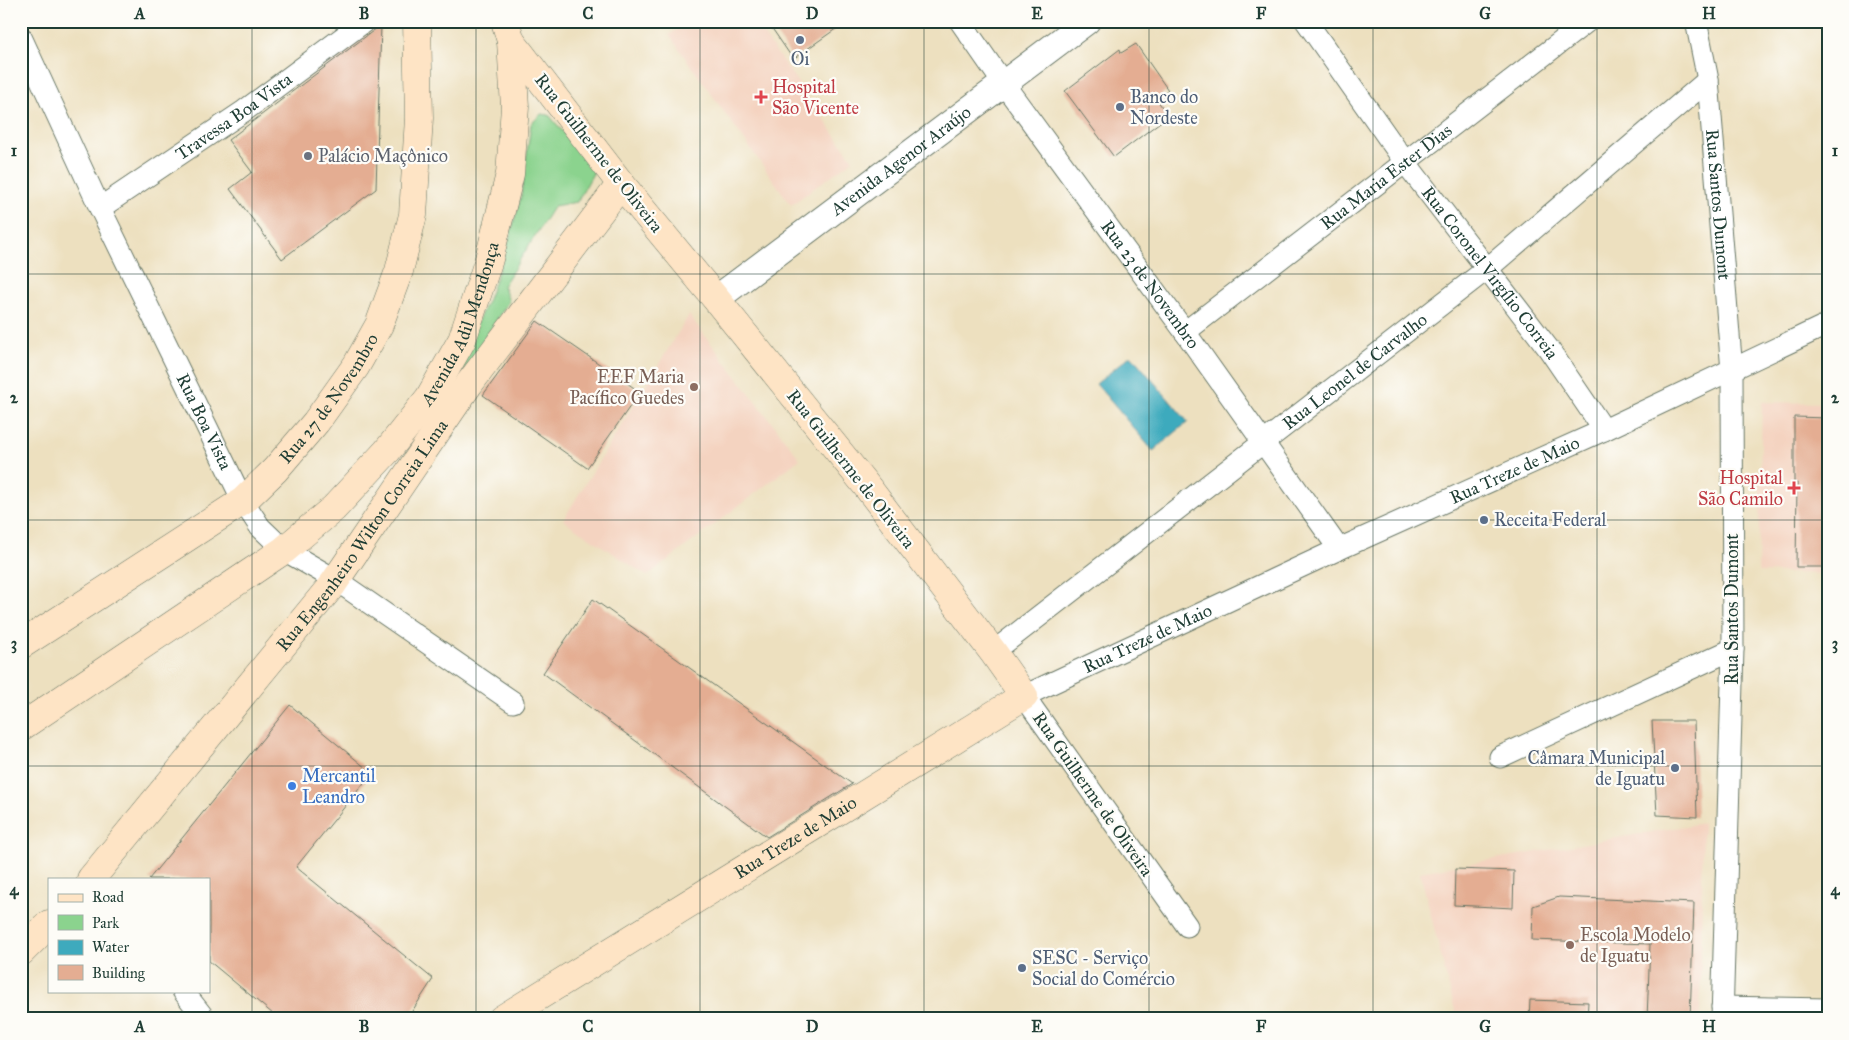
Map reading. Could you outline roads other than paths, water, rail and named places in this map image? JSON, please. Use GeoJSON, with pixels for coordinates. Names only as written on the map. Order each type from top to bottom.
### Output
{"type":"FeatureCollection","features":[{"type":"Feature","properties":{"kind":"main road","name":"Rua 27 de Novembro"},"geometry":{"type":"LineString","coordinates":[[21,645],[243,501],[275,470],[316,422],[356,366],[379,325],[399,271],[413,215],[419,118],[417,21]]}},
{"type":"Feature","properties":{"kind":"main road","name":"Rua Guilherme de Oliveira"},"geometry":{"type":"LineString","coordinates":[[508,31],[621,184],[865,484],[993,652],[1024,696]]}},
{"type":"Feature","properties":{"kind":"main road","name":"Avenida Adil Mendonça"},"geometry":{"type":"LineString","coordinates":[[284,550],[334,508],[387,451],[429,398],[462,340],[489,259],[510,174],[515,106],[508,31]]}},
{"type":"Feature","properties":{"kind":"main road","name":"Rua Engenheiro Wilton Correia Lima"},"geometry":{"type":"LineString","coordinates":[[92,878],[336,580],[469,384],[621,184]]}},
{"type":"Feature","properties":{"kind":"main road"},"geometry":{"type":"LineString","coordinates":[[21,728],[284,550]]}},
{"type":"Feature","properties":{"kind":"main road","name":"Rua Treze de Maio"},"geometry":{"type":"LineString","coordinates":[[502,1019],[1024,696]]}},
{"type":"Feature","properties":{"kind":"main road"},"geometry":{"type":"LineString","coordinates":[[21,952],[48,925]]}},
{"type":"Feature","properties":{"kind":"street","name":"Travessa Boa Vista"},"geometry":{"type":"LineString","coordinates":[[100,208],[244,111],[365,21]]}},
{"type":"Feature","properties":{"kind":"street","name":"Rua 23 de Novembro"},"geometry":{"type":"LineString","coordinates":[[960,21],[1003,83],[1185,332],[1338,549]]}},
{"type":"Feature","properties":{"kind":"street","name":"Avenida Agenor Araújo"},"geometry":{"type":"LineString","coordinates":[[716,299],[1087,21]]}},
{"type":"Feature","properties":{"kind":"street","name":"Rua Coronel Virgílio Correia"},"geometry":{"type":"LineString","coordinates":[[1306,21],[1405,162],[1548,348],[1604,430]]}},
{"type":"Feature","properties":{"kind":"street","name":"Rua Maria Ester Dias"},"geometry":{"type":"LineString","coordinates":[[1185,332],[1588,21]]}},
{"type":"Feature","properties":{"kind":"street","name":"Rua Santos Dumont"},"geometry":{"type":"LineString","coordinates":[[1696,21],[1708,80],[1732,371],[1733,649],[1722,1013]]}},
{"type":"Feature","properties":{"kind":"street","name":"Rua Boa Vista"},"geometry":{"type":"LineString","coordinates":[[21,37],[100,208],[243,501],[260,527],[284,550],[336,580],[513,702]]}},
{"type":"Feature","properties":{"kind":"street","name":"Rua Leonel de Carvalho"},"geometry":{"type":"LineString","coordinates":[[993,652],[1487,269],[1708,80]]}},
{"type":"Feature","properties":{"kind":"street","name":"Rua Treze de Maio"},"geometry":{"type":"LineString","coordinates":[[1024,696],[1338,549],[1732,371],[1828,324]]}},
{"type":"Feature","properties":{"kind":"street"},"geometry":{"type":"LineString","coordinates":[[1500,757],[1733,649]]}},
{"type":"Feature","properties":{"kind":"street","name":"Rua Guilherme de Oliveira"},"geometry":{"type":"LineString","coordinates":[[1024,696],[1187,926]]}},
{"type":"Feature","properties":{"kind":"street"},"geometry":{"type":"LineString","coordinates":[[184,992],[205,1019]]}},
{"type":"Feature","properties":{"kind":"street"},"geometry":{"type":"LineString","coordinates":[[1722,1013],[1828,1009]]}},
{"type":"Feature","properties":{"kind":"water"},"geometry":{"type":"Polygon","coordinates":[[[1131,355],[1188,422],[1153,451],[1096,384],[1131,355]]]}},
{"type":"Feature","properties":{"kind":"place","name":"Oi"},"geometry":{"type":"Point","coordinates":[800,40]}},
{"type":"Feature","properties":{"kind":"place","name":"Hospital São Vicente"},"geometry":{"type":"Point","coordinates":[761,97]}},
{"type":"Feature","properties":{"kind":"place","name":"Banco do Nordeste"},"geometry":{"type":"Point","coordinates":[1120,107]}},
{"type":"Feature","properties":{"kind":"place","name":"Palácio Maçônico"},"geometry":{"type":"Point","coordinates":[308,156]}},
{"type":"Feature","properties":{"kind":"place","name":"EEF Maria Pacífico Guedes"},"geometry":{"type":"Point","coordinates":[694,387]}},
{"type":"Feature","properties":{"kind":"place","name":"Hospital São Camilo"},"geometry":{"type":"Point","coordinates":[1794,488]}},
{"type":"Feature","properties":{"kind":"place","name":"Receita Federal"},"geometry":{"type":"Point","coordinates":[1484,520]}},
{"type":"Feature","properties":{"kind":"place","name":"Câmara Municipal de Iguatu"},"geometry":{"type":"Point","coordinates":[1675,768]}},
{"type":"Feature","properties":{"kind":"place","name":"Mercantil Leandro"},"geometry":{"type":"Point","coordinates":[292,786]}},
{"type":"Feature","properties":{"kind":"place","name":"Escola Modelo de Iguatu"},"geometry":{"type":"Point","coordinates":[1570,945]}},
{"type":"Feature","properties":{"kind":"place","name":"SESC - Serviço Social do Comércio"},"geometry":{"type":"Point","coordinates":[1022,968]}}]}
